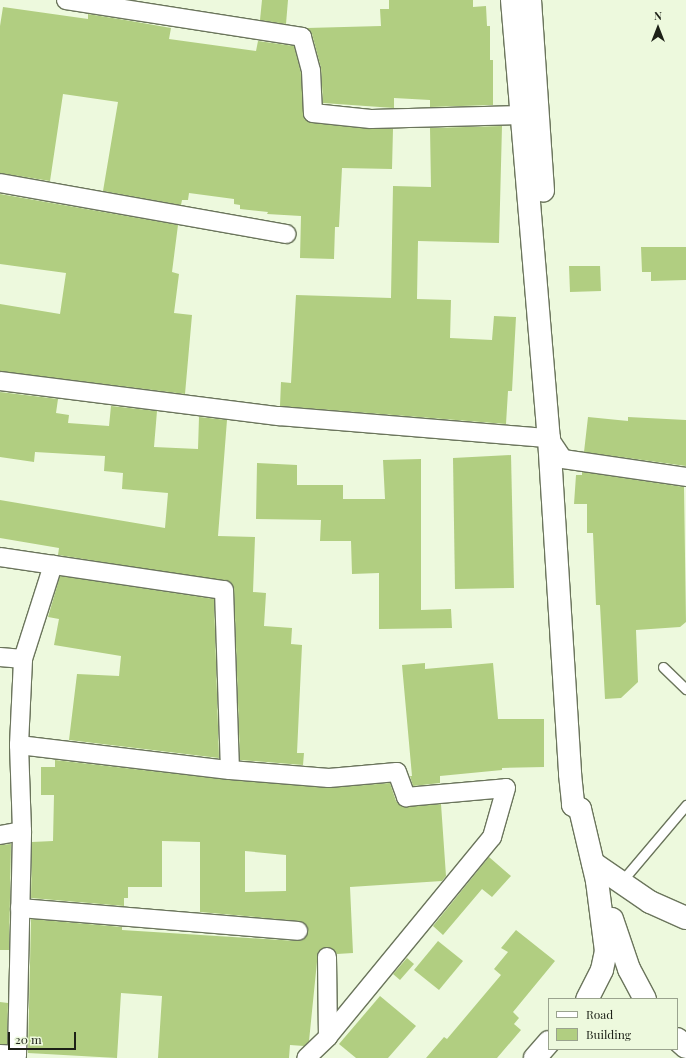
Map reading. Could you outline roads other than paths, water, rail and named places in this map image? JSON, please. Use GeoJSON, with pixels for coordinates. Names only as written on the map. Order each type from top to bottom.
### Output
{"type":"FeatureCollection","features":[{"type":"Feature","properties":{"kind":"street"},"geometry":{"type":"LineString","coordinates":[[66,0],[302,37],[311,71],[313,113],[370,119],[522,115]]}},
{"type":"Feature","properties":{"kind":"street"},"geometry":{"type":"LineString","coordinates":[[512,0],[549,438],[570,774],[573,806],[580,809]]}},
{"type":"Feature","properties":{"kind":"street"},"geometry":{"type":"LineString","coordinates":[[530,0],[563,459],[584,803],[580,809],[595,872],[606,950],[602,970],[588,998]]}},
{"type":"Feature","properties":{"kind":"street"},"geometry":{"type":"LineString","coordinates":[[0,183],[287,234]]}},
{"type":"Feature","properties":{"kind":"street"},"geometry":{"type":"LineString","coordinates":[[0,381],[279,416],[549,438]]}},
{"type":"Feature","properties":{"kind":"street"},"geometry":{"type":"LineString","coordinates":[[549,438],[563,459],[686,477]]}},
{"type":"Feature","properties":{"kind":"street"},"geometry":{"type":"LineString","coordinates":[[0,557],[224,590],[230,770]]}},
{"type":"Feature","properties":{"kind":"street"},"geometry":{"type":"LineString","coordinates":[[14,1056],[22,832],[19,745],[23,659],[52,565]]}},
{"type":"Feature","properties":{"kind":"street"},"geometry":{"type":"LineString","coordinates":[[0,657],[23,659]]}},
{"type":"Feature","properties":{"kind":"street"},"geometry":{"type":"LineString","coordinates":[[19,745],[230,770],[329,778],[397,772],[406,797],[506,788],[492,837],[328,1037],[306,1058]]}},
{"type":"Feature","properties":{"kind":"street"},"geometry":{"type":"LineString","coordinates":[[0,834],[22,832]]}},
{"type":"Feature","properties":{"kind":"street"},"geometry":{"type":"LineString","coordinates":[[595,872],[620,883],[650,902],[686,918]]}},
{"type":"Feature","properties":{"kind":"street"},"geometry":{"type":"LineString","coordinates":[[595,872],[629,969],[644,998]]}},
{"type":"Feature","properties":{"kind":"street"},"geometry":{"type":"LineString","coordinates":[[20,908],[298,931]]}},
{"type":"Feature","properties":{"kind":"street"},"geometry":{"type":"LineString","coordinates":[[327,957],[328,1037]]}},
{"type":"Feature","properties":{"kind":"street"},"geometry":{"type":"LineString","coordinates":[[678,1040],[686,1047]]}},
{"type":"Feature","properties":{"kind":"street"},"geometry":{"type":"LineString","coordinates":[[535,1058],[548,1043]]}},
{"type":"Feature","properties":{"kind":"lane"},"geometry":{"type":"LineString","coordinates":[[663,667],[686,689]]}},
{"type":"Feature","properties":{"kind":"lane"},"geometry":{"type":"LineString","coordinates":[[620,883],[686,805]]}}]}
